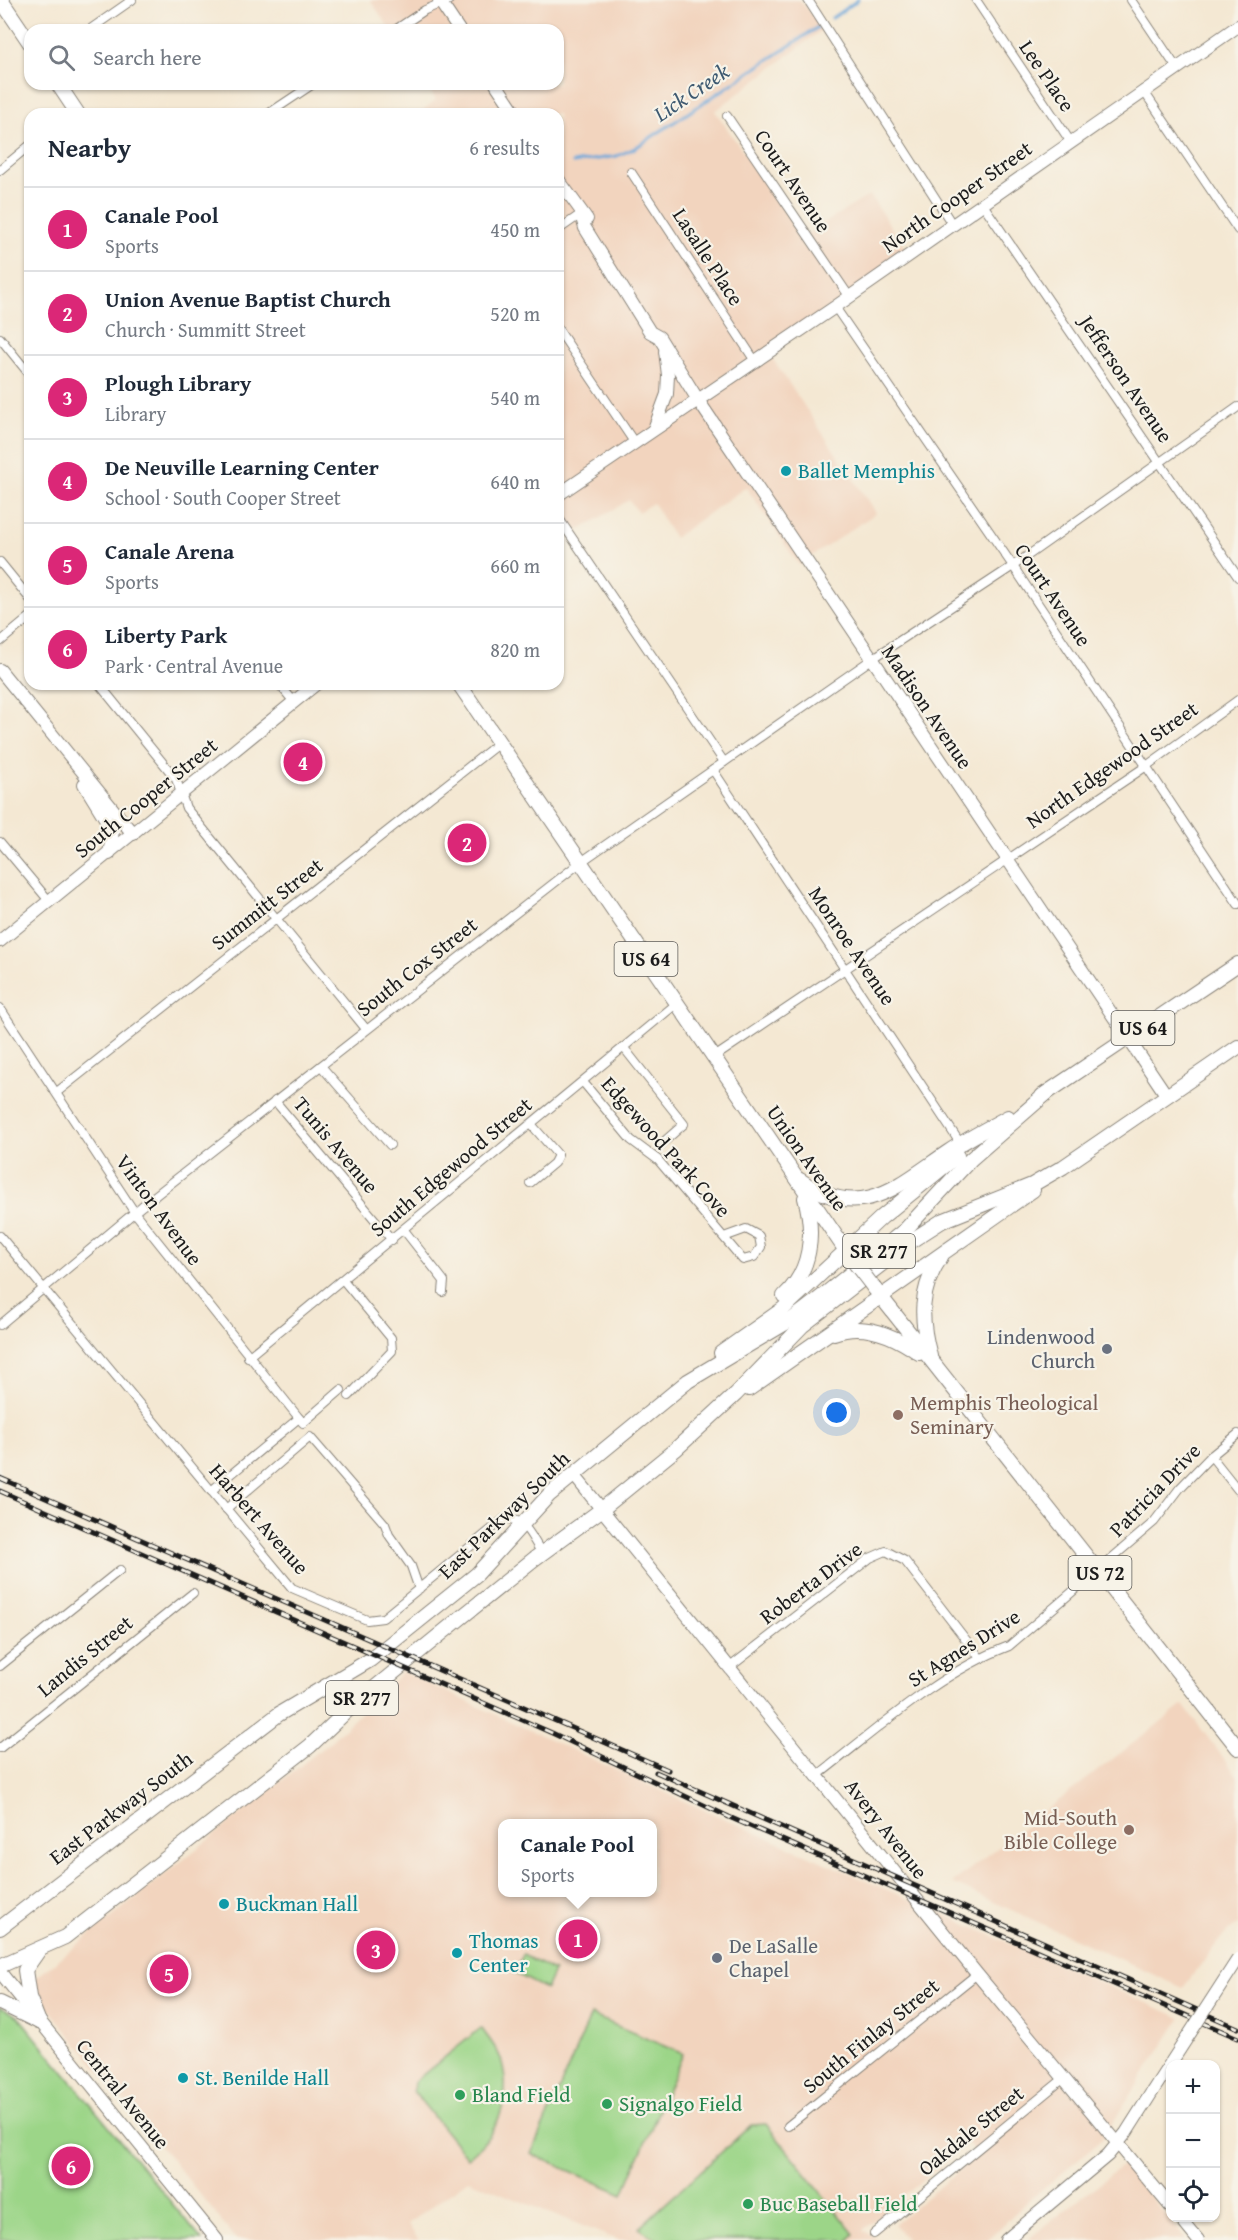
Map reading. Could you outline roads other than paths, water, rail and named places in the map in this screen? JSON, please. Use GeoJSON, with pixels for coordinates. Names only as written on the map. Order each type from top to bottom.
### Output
{"type":"FeatureCollection","features":[{"type":"Feature","properties":{"kind":"main road"},"geometry":{"type":"LineString","coordinates":[[2,0],[24,34]]}},
{"type":"Feature","properties":{"kind":"main road"},"geometry":{"type":"LineString","coordinates":[[61,90],[71,108]]}},
{"type":"Feature","properties":{"kind":"main road","name":"Union Avenue"},"geometry":{"type":"LineString","coordinates":[[463,690],[848,1254],[1238,1748]]}},
{"type":"Feature","properties":{"kind":"main road","name":"US 64"},"geometry":{"type":"LineString","coordinates":[[794,1175],[813,1189],[846,1201],[867,1200],[889,1192],[960,1143],[1048,1092],[1238,964]]}},
{"type":"Feature","properties":{"kind":"main road"},"geometry":{"type":"LineString","coordinates":[[714,1414],[823,1337],[877,1292],[945,1252],[1063,1167],[1238,1047]]}},
{"type":"Feature","properties":{"kind":"main road","name":"East Parkway South"},"geometry":{"type":"LineString","coordinates":[[0,1928],[279,1714],[370,1660],[477,1574],[549,1495],[687,1381],[794,1318],[905,1230],[971,1159],[1048,1092]]}},
{"type":"Feature","properties":{"kind":"main road"},"geometry":{"type":"LineString","coordinates":[[736,1340],[783,1309],[848,1254],[926,1180],[1008,1117]]}},
{"type":"Feature","properties":{"kind":"main road"},"geometry":{"type":"LineString","coordinates":[[714,1414],[802,1326],[927,1229],[1032,1185],[1063,1167]]}},
{"type":"Feature","properties":{"kind":"main road"},"geometry":{"type":"LineString","coordinates":[[687,1381],[795,1286],[804,1270],[810,1248],[809,1212],[802,1188]]}},
{"type":"Feature","properties":{"kind":"main road"},"geometry":{"type":"LineString","coordinates":[[931,1361],[921,1313],[924,1290],[932,1271],[945,1252]]}},
{"type":"Feature","properties":{"kind":"main road"},"geometry":{"type":"LineString","coordinates":[[823,1337],[843,1330],[864,1328],[907,1344],[931,1361]]}},
{"type":"Feature","properties":{"kind":"main road","name":"SR 277"},"geometry":{"type":"LineString","coordinates":[[0,1966],[65,1937],[292,1760],[350,1708],[542,1553],[601,1510],[714,1414]]}},
{"type":"Feature","properties":{"kind":"main road"},"geometry":{"type":"LineString","coordinates":[[39,2022],[25,1981],[28,1964],[40,1949]]}},
{"type":"Feature","properties":{"kind":"main road"},"geometry":{"type":"LineString","coordinates":[[0,2003],[39,2022]]}},
{"type":"Feature","properties":{"kind":"street"},"geometry":{"type":"LineString","coordinates":[[98,24],[132,0]]}},
{"type":"Feature","properties":{"kind":"street"},"geometry":{"type":"LineString","coordinates":[[808,0],[952,224]]}},
{"type":"Feature","properties":{"kind":"street","name":"Lee Place"},"geometry":{"type":"LineString","coordinates":[[976,0],[1070,141]]}},
{"type":"Feature","properties":{"kind":"street"},"geometry":{"type":"LineString","coordinates":[[1131,0],[1176,67]]}},
{"type":"Feature","properties":{"kind":"street"},"geometry":{"type":"LineString","coordinates":[[404,24],[443,1],[456,24]]}},
{"type":"Feature","properties":{"kind":"street","name":"North Cooper Street"},"geometry":{"type":"LineString","coordinates":[[698,400],[1238,26]]}},
{"type":"Feature","properties":{"kind":"street"},"geometry":{"type":"LineString","coordinates":[[277,108],[304,90]]}},
{"type":"Feature","properties":{"kind":"street"},"geometry":{"type":"LineString","coordinates":[[500,90],[512,108]]}},
{"type":"Feature","properties":{"kind":"street"},"geometry":{"type":"LineString","coordinates":[[1143,90],[1238,230]]}},
{"type":"Feature","properties":{"kind":"street","name":"Court Avenue"},"geometry":{"type":"LineString","coordinates":[[727,116],[849,296]]}},
{"type":"Feature","properties":{"kind":"street"},"geometry":{"type":"LineString","coordinates":[[0,170],[24,150]]}},
{"type":"Feature","properties":{"kind":"street","name":"Lasalle Place"},"geometry":{"type":"LineString","coordinates":[[631,172],[755,362]]}},
{"type":"Feature","properties":{"kind":"street","name":"Madison Avenue"},"geometry":{"type":"LineString","coordinates":[[564,188],[581,214],[585,228],[650,332],[661,341],[698,400],[1006,860],[1167,1096]]}},
{"type":"Feature","properties":{"kind":"street","name":"Jefferson Avenue"},"geometry":{"type":"LineString","coordinates":[[982,202],[1238,577]]}},
{"type":"Feature","properties":{"kind":"street"},"geometry":{"type":"LineString","coordinates":[[564,226],[581,214]]}},
{"type":"Feature","properties":{"kind":"street","name":"Court Avenue"},"geometry":{"type":"LineString","coordinates":[[835,307],[1013,566],[1238,904]]}},
{"type":"Feature","properties":{"kind":"street"},"geometry":{"type":"LineString","coordinates":[[0,338],[24,368]]}},
{"type":"Feature","properties":{"kind":"street"},"geometry":{"type":"LineString","coordinates":[[564,338],[634,442]]}},
{"type":"Feature","properties":{"kind":"street"},"geometry":{"type":"LineString","coordinates":[[654,429],[668,394],[668,375],[661,341]]}},
{"type":"Feature","properties":{"kind":"street"},"geometry":{"type":"LineString","coordinates":[[564,491],[698,400]]}},
{"type":"Feature","properties":{"kind":"street","name":"South Cox Street"},"geometry":{"type":"LineString","coordinates":[[0,1325],[275,1101],[581,862],[872,659],[1013,566],[1238,408]]}},
{"type":"Feature","properties":{"kind":"street"},"geometry":{"type":"LineString","coordinates":[[564,526],[724,762]]}},
{"type":"Feature","properties":{"kind":"street"},"geometry":{"type":"LineString","coordinates":[[0,562],[24,592]]}},
{"type":"Feature","properties":{"kind":"street"},"geometry":{"type":"LineString","coordinates":[[0,642],[24,622]]}},
{"type":"Feature","properties":{"kind":"street"},"geometry":{"type":"LineString","coordinates":[[0,670],[133,834]]}},
{"type":"Feature","properties":{"kind":"street"},"geometry":{"type":"LineString","coordinates":[[104,690],[176,779],[186,808],[366,1029]]}},
{"type":"Feature","properties":{"kind":"street"},"geometry":{"type":"LineString","coordinates":[[284,690],[294,702]]}},
{"type":"Feature","properties":{"kind":"street","name":"South Cooper Street"},"geometry":{"type":"LineString","coordinates":[[0,941],[309,690]]}},
{"type":"Feature","properties":{"kind":"street","name":"North Edgewood Street"},"geometry":{"type":"LineString","coordinates":[[1006,860],[1145,767],[1238,700]]}},
{"type":"Feature","properties":{"kind":"street","name":"Summitt Street"},"geometry":{"type":"LineString","coordinates":[[57,1092],[499,743]]}},
{"type":"Feature","properties":{"kind":"street"},"geometry":{"type":"LineString","coordinates":[[80,769],[80,777],[113,831],[109,854]]}},
{"type":"Feature","properties":{"kind":"street","name":"Monroe Avenue"},"geometry":{"type":"LineString","coordinates":[[713,770],[960,1143]]}},
{"type":"Feature","properties":{"kind":"street"},"geometry":{"type":"LineString","coordinates":[[0,842],[50,902]]}},
{"type":"Feature","properties":{"kind":"street"},"geometry":{"type":"LineString","coordinates":[[713,1058],[1006,860]]}},
{"type":"Feature","properties":{"kind":"street","name":"South Edgewood Street"},"geometry":{"type":"LineString","coordinates":[[249,1357],[344,1281],[676,1004]]}},
{"type":"Feature","properties":{"kind":"street","name":"Vinton Avenue"},"geometry":{"type":"LineString","coordinates":[[0,1008],[135,1213],[301,1421]]}},
{"type":"Feature","properties":{"kind":"street"},"geometry":{"type":"LineString","coordinates":[[624,1048],[684,1124],[658,1146]]}},
{"type":"Feature","properties":{"kind":"street"},"geometry":{"type":"LineString","coordinates":[[321,1066],[390,1144]]}},
{"type":"Feature","properties":{"kind":"street","name":"Edgewood Park Cove"},"geometry":{"type":"LineString","coordinates":[[583,1082],[631,1140],[658,1160],[724,1237]]}},
{"type":"Feature","properties":{"kind":"street","name":"Tunis Avenue"},"geometry":{"type":"LineString","coordinates":[[275,1101],[392,1240]]}},
{"type":"Feature","properties":{"kind":"street"},"geometry":{"type":"LineString","coordinates":[[530,1183],[554,1163],[558,1155],[531,1124]]}},
{"type":"Feature","properties":{"kind":"street"},"geometry":{"type":"LineString","coordinates":[[404,1230],[444,1281],[444,1292]]}},
{"type":"Feature","properties":{"kind":"street","name":"Harbert Avenue"},"geometry":{"type":"LineString","coordinates":[[0,1236],[292,1588],[308,1597],[367,1620],[383,1618],[504,1519],[516,1518],[522,1522]]}},
{"type":"Feature","properties":{"kind":"street"},"geometry":{"type":"LineString","coordinates":[[344,1281],[391,1338],[393,1345],[392,1351],[349,1396]]}},
{"type":"Feature","properties":{"kind":"street"},"geometry":{"type":"LineString","coordinates":[[211,1491],[341,1390]]}},
{"type":"Feature","properties":{"kind":"street","name":"Patricia Drive"},"geometry":{"type":"LineString","coordinates":[[1099,1572],[1155,1522],[1180,1488],[1211,1456],[1238,1434]]}},
{"type":"Feature","properties":{"kind":"street"},"geometry":{"type":"LineString","coordinates":[[226,1509],[310,1437],[385,1524],[388,1535],[411,1566],[419,1589]]}},
{"type":"Feature","properties":{"kind":"street"},"geometry":{"type":"LineString","coordinates":[[1211,1456],[1238,1490]]}},
{"type":"Feature","properties":{"kind":"street","name":"Avery Avenue"},"geometry":{"type":"LineString","coordinates":[[574,1475],[818,1775],[976,1974],[1166,2201]]}},
{"type":"Feature","properties":{"kind":"street"},"geometry":{"type":"LineString","coordinates":[[522,1522],[542,1553]]}},
{"type":"Feature","properties":{"kind":"street","name":"Roberta Drive"},"geometry":{"type":"LineString","coordinates":[[730,1667],[870,1558],[886,1551],[905,1561],[980,1658]]}},
{"type":"Feature","properties":{"kind":"street"},"geometry":{"type":"LineString","coordinates":[[0,1666],[120,1570]]}},
{"type":"Feature","properties":{"kind":"street","name":"St Agnes Drive"},"geometry":{"type":"LineString","coordinates":[[818,1775],[942,1680],[980,1658],[1009,1646],[1099,1572]]}},
{"type":"Feature","properties":{"kind":"street","name":"Landis Street"},"geometry":{"type":"LineString","coordinates":[[0,1748],[193,1593]]}},
{"type":"Feature","properties":{"kind":"street"},"geometry":{"type":"LineString","coordinates":[[1006,2240],[1108,2155],[1119,2143],[1238,1959]]}},
{"type":"Feature","properties":{"kind":"street","name":"Central Avenue"},"geometry":{"type":"LineString","coordinates":[[0,1972],[217,2240]]}},
{"type":"Feature","properties":{"kind":"street","name":"South Finlay Street"},"geometry":{"type":"LineString","coordinates":[[788,2126],[976,1974]]}},
{"type":"Feature","properties":{"kind":"street","name":"Oakdale Street"},"geometry":{"type":"LineString","coordinates":[[874,2234],[1063,2079]]}},
{"type":"Feature","properties":{"kind":"street"},"geometry":{"type":"LineString","coordinates":[[1184,2222],[1198,2240]]}},
{"type":"Feature","properties":{"kind":"water"},"geometry":{"type":"Polygon","coordinates":[[[573,1923],[593,1947],[583,1955],[563,1931],[573,1923]]]}},
{"type":"Feature","properties":{"kind":"waterway","name":"Lick Creek"},"geometry":{"type":"LineString","coordinates":[[832,18],[858,0]]}},
{"type":"Feature","properties":{"kind":"waterway","name":"Lick Creek"},"geometry":{"type":"LineString","coordinates":[[573,163],[617,156],[635,148],[818,27]]}},
{"type":"Feature","properties":{"kind":"railway"},"geometry":{"type":"LineString","coordinates":[[0,1478],[668,1770]]}},
{"type":"Feature","properties":{"kind":"railway"},"geometry":{"type":"LineString","coordinates":[[0,1491],[552,1733],[729,1817],[1238,2038]]}},
{"type":"Feature","properties":{"kind":"railway"},"geometry":{"type":"LineString","coordinates":[[656,1772],[1238,2028]]}},
{"type":"Feature","properties":{"kind":"place","name":"Ballet Memphis"},"geometry":{"type":"Point","coordinates":[786,471]}},
{"type":"Feature","properties":{"kind":"place","name":"De Neuville Learning Center"},"geometry":{"type":"Point","coordinates":[303,762]}},
{"type":"Feature","properties":{"kind":"place","name":"Union Avenue Baptist Church"},"geometry":{"type":"Point","coordinates":[467,843]}},
{"type":"Feature","properties":{"kind":"place","name":"Lindenwood Church"},"geometry":{"type":"Point","coordinates":[1107,1349]}},
{"type":"Feature","properties":{"kind":"place","name":"Memphis Theological Seminary"},"geometry":{"type":"Point","coordinates":[898,1415]}},
{"type":"Feature","properties":{"kind":"place","name":"Mid-South Bible College"},"geometry":{"type":"Point","coordinates":[1129,1830]}},
{"type":"Feature","properties":{"kind":"place","name":"Buckman Hall"},"geometry":{"type":"Point","coordinates":[224,1904]}},
{"type":"Feature","properties":{"kind":"place","name":"Canale Pool"},"geometry":{"type":"Point","coordinates":[578,1939]}},
{"type":"Feature","properties":{"kind":"place","name":"Plough Library"},"geometry":{"type":"Point","coordinates":[376,1950]}},
{"type":"Feature","properties":{"kind":"place","name":"Thomas Center"},"geometry":{"type":"Point","coordinates":[457,1953]}},
{"type":"Feature","properties":{"kind":"place","name":"De LaSalle Chapel"},"geometry":{"type":"Point","coordinates":[717,1958]}},
{"type":"Feature","properties":{"kind":"place","name":"Canale Arena"},"geometry":{"type":"Point","coordinates":[169,1974]}},
{"type":"Feature","properties":{"kind":"place","name":"St. Benilde Hall"},"geometry":{"type":"Point","coordinates":[183,2078]}},
{"type":"Feature","properties":{"kind":"place","name":"Bland Field"},"geometry":{"type":"Point","coordinates":[460,2095]}},
{"type":"Feature","properties":{"kind":"place","name":"Signalgo Field"},"geometry":{"type":"Point","coordinates":[607,2104]}},
{"type":"Feature","properties":{"kind":"place","name":"Liberty Park"},"geometry":{"type":"Point","coordinates":[71,2166]}},
{"type":"Feature","properties":{"kind":"place","name":"Buc Baseball Field"},"geometry":{"type":"Point","coordinates":[748,2204]}}]}
